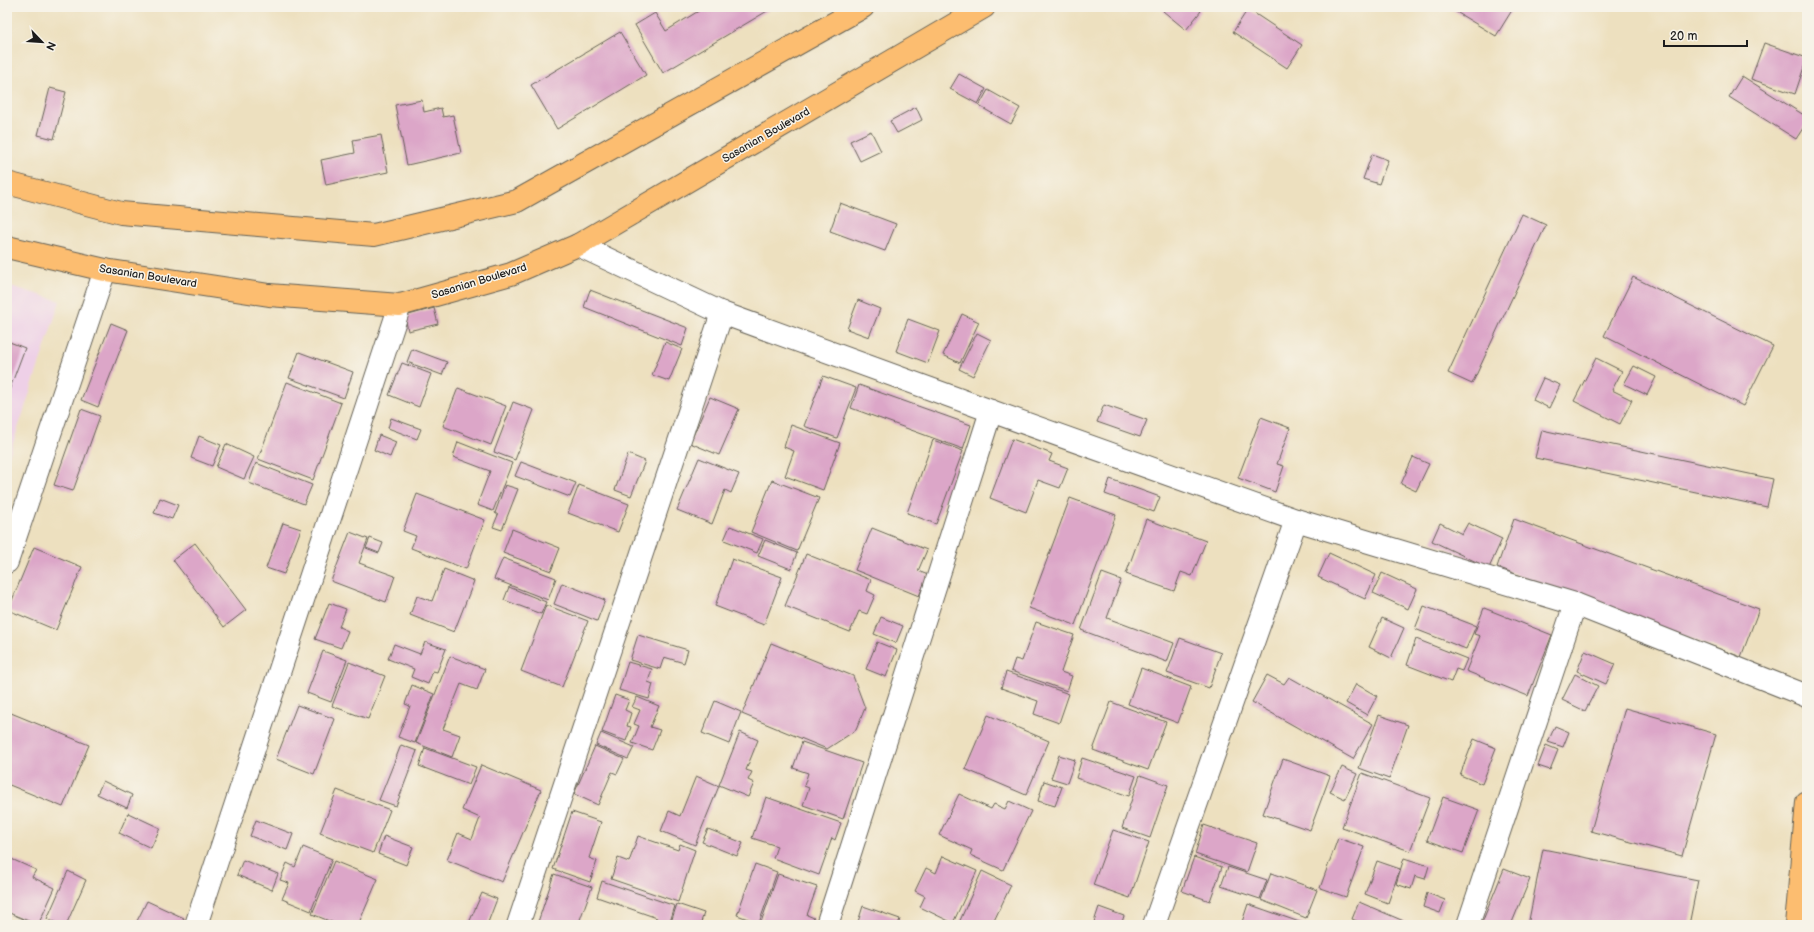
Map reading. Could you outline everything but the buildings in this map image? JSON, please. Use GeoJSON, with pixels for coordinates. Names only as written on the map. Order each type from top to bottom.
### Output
{"type":"FeatureCollection","features":[{"type":"Feature","properties":{"kind":"highway"},"geometry":{"type":"LineString","coordinates":[[7,183],[121,213],[374,235],[517,201],[863,7]]}},
{"type":"Feature","properties":{"kind":"highway","name":"Sasanian Boulevard"},"geometry":{"type":"LineString","coordinates":[[7,247],[104,270],[269,295],[400,305],[511,274],[578,245],[984,7]]}},
{"type":"Feature","properties":{"kind":"highway"},"geometry":{"type":"LineString","coordinates":[[1796,925],[1807,802]]}},
{"type":"Feature","properties":{"kind":"street"},"geometry":{"type":"LineString","coordinates":[[578,245],[722,312],[991,411],[1296,520],[1574,604],[1807,696]]}},
{"type":"Feature","properties":{"kind":"street"},"geometry":{"type":"LineString","coordinates":[[7,562],[104,270]]}},
{"type":"Feature","properties":{"kind":"street"},"geometry":{"type":"LineString","coordinates":[[196,925],[400,305]]}},
{"type":"Feature","properties":{"kind":"street"},"geometry":{"type":"LineString","coordinates":[[518,925],[722,312]]}},
{"type":"Feature","properties":{"kind":"street"},"geometry":{"type":"LineString","coordinates":[[827,925],[991,411]]}},
{"type":"Feature","properties":{"kind":"street"},"geometry":{"type":"LineString","coordinates":[[1154,925],[1296,520]]}},
{"type":"Feature","properties":{"kind":"street"},"geometry":{"type":"LineString","coordinates":[[1468,925],[1574,604]]}},
{"type":"Feature","properties":{"kind":"shaded area"},"geometry":{"type":"Polygon","coordinates":[[[7,285],[60,301],[7,462],[7,285]]]}}]}
